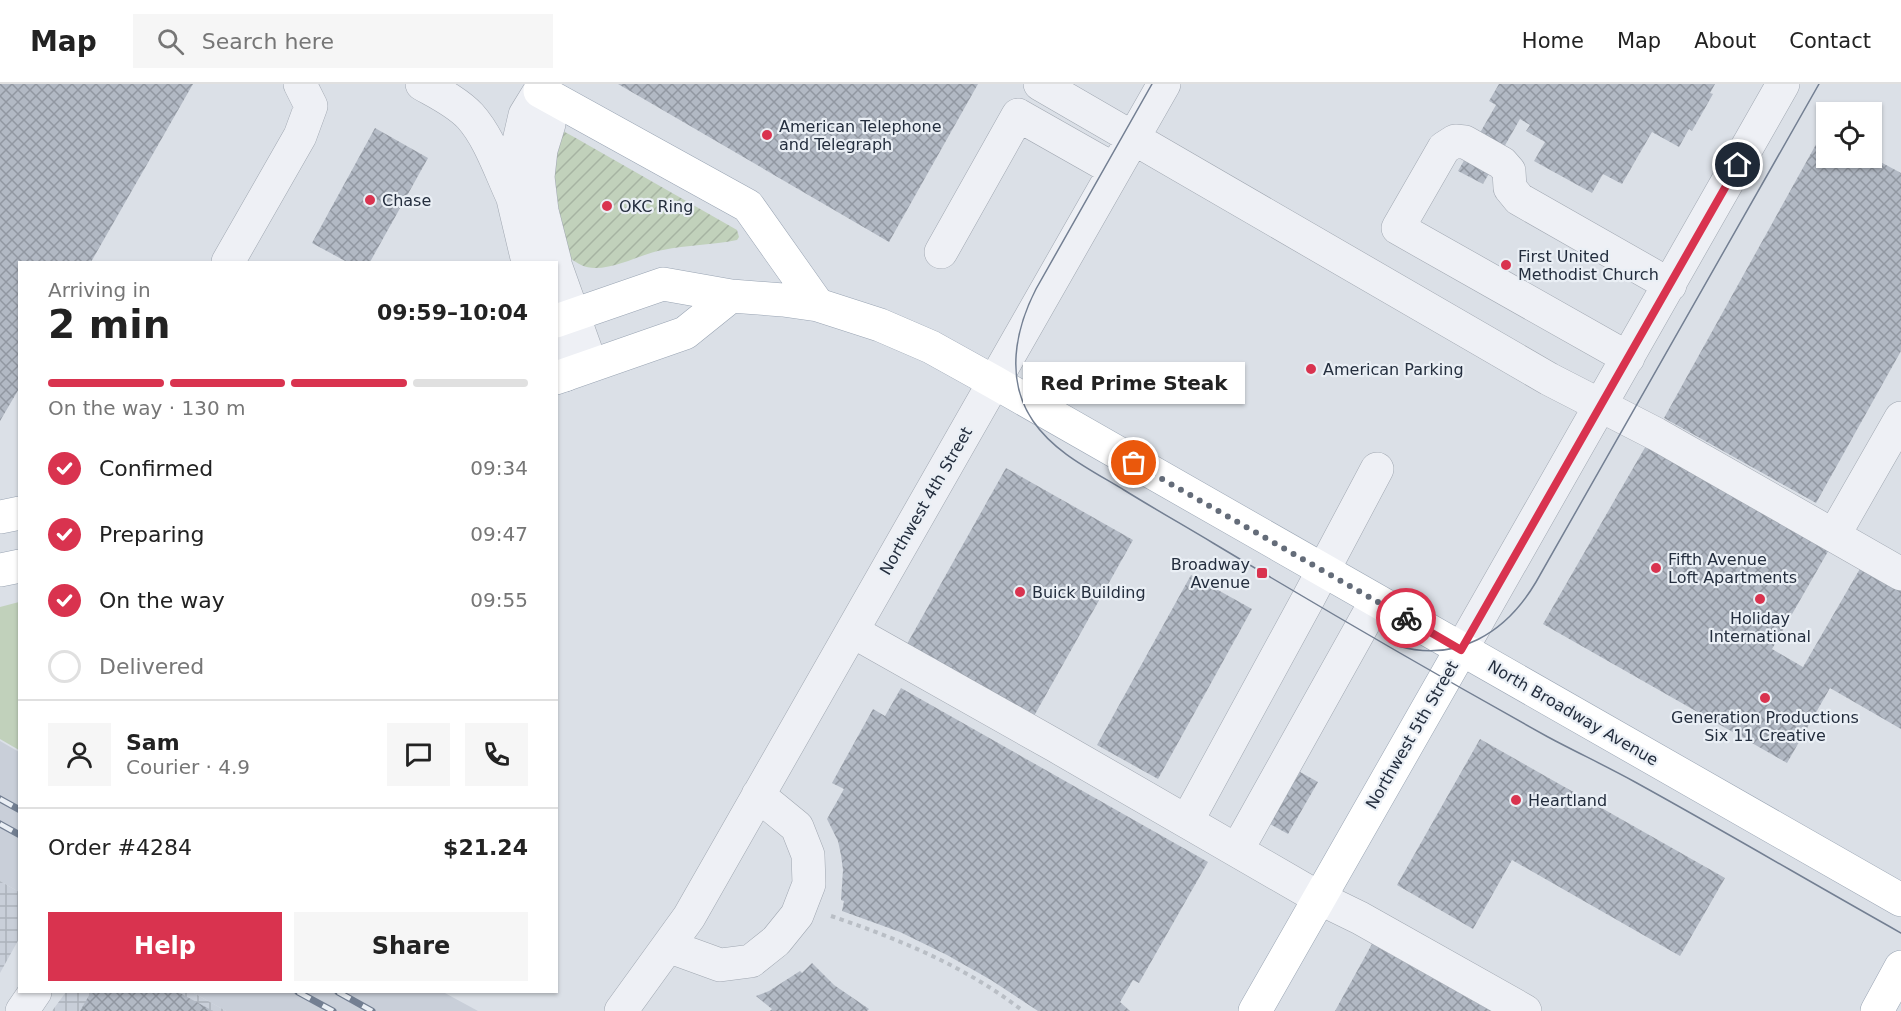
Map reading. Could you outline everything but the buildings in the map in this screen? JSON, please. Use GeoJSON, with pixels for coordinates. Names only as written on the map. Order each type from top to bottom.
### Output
{"type":"FeatureCollection","features":[{"type":"Feature","properties":{"kind":"main road"},"geometry":{"type":"LineString","coordinates":[[536,86],[748,206],[818,305]]}},
{"type":"Feature","properties":{"kind":"main road","name":"North Broadway Avenue"},"geometry":{"type":"LineString","coordinates":[[564,318],[663,284],[731,296],[818,305],[861,318],[911,338],[994,382],[1901,900]]}},
{"type":"Feature","properties":{"kind":"main road"},"geometry":{"type":"LineString","coordinates":[[567,367],[685,333],[731,296]]}},
{"type":"Feature","properties":{"kind":"main road"},"geometry":{"type":"LineString","coordinates":[[0,517],[18,513]]}},
{"type":"Feature","properties":{"kind":"main road"},"geometry":{"type":"LineString","coordinates":[[0,570],[18,566]]}},
{"type":"Feature","properties":{"kind":"main road","name":"Northwest 5th Street"},"geometry":{"type":"LineString","coordinates":[[1255,1011],[1461,650]]}},
{"type":"Feature","properties":{"kind":"main road"},"geometry":{"type":"LineString","coordinates":[[1877,1011],[1901,967]]}},
{"type":"Feature","properties":{"kind":"street"},"geometry":{"type":"LineString","coordinates":[[229,261],[300,136],[311,106],[300,84]]}},
{"type":"Feature","properties":{"kind":"street"},"geometry":{"type":"LineString","coordinates":[[422,84],[452,101],[470,116],[484,138],[513,199],[528,261]]}},
{"type":"Feature","properties":{"kind":"street"},"geometry":{"type":"LineString","coordinates":[[1040,84],[1549,379],[1656,434],[1901,574]]}},
{"type":"Feature","properties":{"kind":"street","name":"Northwest 4th Street"},"geometry":{"type":"LineString","coordinates":[[621,1011],[689,917],[1164,84]]}},
{"type":"Feature","properties":{"kind":"street","name":"Northwest 5th Street"},"geometry":{"type":"LineString","coordinates":[[1461,650],[1783,84]]}},
{"type":"Feature","properties":{"kind":"street"},"geometry":{"type":"LineString","coordinates":[[513,199],[516,154],[525,115],[536,86]]}},
{"type":"Feature","properties":{"kind":"street"},"geometry":{"type":"LineString","coordinates":[[536,86],[549,124],[541,150],[538,177],[542,211],[555,261]]}},
{"type":"Feature","properties":{"kind":"street"},"geometry":{"type":"LineString","coordinates":[[941,252],[1018,115],[1115,170]]}},
{"type":"Feature","properties":{"kind":"street"},"geometry":{"type":"LineString","coordinates":[[1628,358],[1398,228],[1444,148],[1455,141],[1465,142],[1502,163],[1509,171],[1510,188],[1519,199],[1670,285]]}},
{"type":"Feature","properties":{"kind":"street"},"geometry":{"type":"LineString","coordinates":[[558,280],[564,318],[567,367]]}},
{"type":"Feature","properties":{"kind":"street"},"geometry":{"type":"LineString","coordinates":[[1834,535],[1901,418]]}},
{"type":"Feature","properties":{"kind":"street"},"geometry":{"type":"LineString","coordinates":[[1187,821],[1377,469]]}},
{"type":"Feature","properties":{"kind":"street"},"geometry":{"type":"LineString","coordinates":[[1237,850],[1376,601]]}},
{"type":"Feature","properties":{"kind":"street"},"geometry":{"type":"LineString","coordinates":[[852,632],[1319,898],[1360,918],[1525,1011]]}},
{"type":"Feature","properties":{"kind":"street"},"geometry":{"type":"LineString","coordinates":[[676,949],[720,965],[751,961],[776,941],[797,915],[809,884],[808,855],[797,827],[758,795]]}},
{"type":"Feature","properties":{"kind":"street","name":"Northwest 4th Street"},"geometry":{"type":"LineString","coordinates":[[651,1011],[689,917]]}},
{"type":"Feature","properties":{"kind":"street"},"geometry":{"type":"LineString","coordinates":[[15,1011],[24,993]]}},
{"type":"Feature","properties":{"kind":"street"},"geometry":{"type":"LineString","coordinates":[[22,1011],[34,993]]}},
{"type":"Feature","properties":{"kind":"path"},"geometry":{"type":"LineString","coordinates":[[825,914],[926,953],[969,975],[1023,1011]]}},
{"type":"Feature","properties":{"kind":"shaded area"},"geometry":{"type":"Polygon","coordinates":[[[0,741],[18,751],[18,891],[0,881],[0,741]]]}},
{"type":"Feature","properties":{"kind":"shaded area"},"geometry":{"type":"Polygon","coordinates":[[[0,881],[18,891],[18,941],[0,973],[0,881]]]}},
{"type":"Feature","properties":{"kind":"shaded area"},"geometry":{"type":"Polygon","coordinates":[[[65,993],[194,993],[226,1011],[52,1011],[65,993]]]}},
{"type":"Feature","properties":{"kind":"shaded area"},"geometry":{"type":"Polygon","coordinates":[[[194,993],[445,993],[478,1011],[226,1011],[194,993]]]}},
{"type":"Feature","properties":{"kind":"green space"},"geometry":{"type":"Polygon","coordinates":[[[559,131],[574,137],[737,230],[739,237],[737,240],[728,242],[663,250],[604,267],[588,267],[576,262],[570,258],[550,190],[559,131]]]}},
{"type":"Feature","properties":{"kind":"green space"},"geometry":{"type":"Polygon","coordinates":[[[18,602],[18,749],[0,739],[0,607],[18,602]]]}},
{"type":"Feature","properties":{"kind":"tram line"},"geometry":{"type":"LineString","coordinates":[[1152,84],[1036,289],[1023,321],[1018,338],[1016,372],[1024,405],[1042,432],[1063,452],[1087,468],[1338,617],[1548,737],[1624,776],[1901,933]]}},
{"type":"Feature","properties":{"kind":"tram line"},"geometry":{"type":"LineString","coordinates":[[1398,646],[1420,650],[1460,647],[1478,640],[1495,629],[1524,600],[1819,84]]}},
{"type":"Feature","properties":{"kind":"railway"},"geometry":{"type":"LineString","coordinates":[[0,799],[18,809]]}},
{"type":"Feature","properties":{"kind":"railway"},"geometry":{"type":"LineString","coordinates":[[0,824],[18,834]]}},
{"type":"Feature","properties":{"kind":"railway"},"geometry":{"type":"LineString","coordinates":[[300,993],[333,1011]]}},
{"type":"Feature","properties":{"kind":"railway"},"geometry":{"type":"LineString","coordinates":[[340,993],[372,1011]]}},
{"type":"Feature","properties":{"kind":"way so far"},"geometry":{"type":"LineString","coordinates":[[1134,463],[1406,618]]}},
{"type":"Feature","properties":{"kind":"place","name":"American Telephone and Telegraph"},"geometry":{"type":"Point","coordinates":[767,135]}},
{"type":"Feature","properties":{"kind":"place","name":"Chase"},"geometry":{"type":"Point","coordinates":[370,200]}},
{"type":"Feature","properties":{"kind":"place","name":"OKC Ring"},"geometry":{"type":"Point","coordinates":[607,206]}},
{"type":"Feature","properties":{"kind":"place","name":"First United Methodist Church"},"geometry":{"type":"Point","coordinates":[1506,265]}},
{"type":"Feature","properties":{"kind":"place","name":"American Parking"},"geometry":{"type":"Point","coordinates":[1311,369]}},
{"type":"Feature","properties":{"kind":"place","name":"Red Prime Steak"},"geometry":{"type":"Point","coordinates":[1134,463]}},
{"type":"Feature","properties":{"kind":"place","name":"Fifth Avenue Loft Apartments"},"geometry":{"type":"Point","coordinates":[1656,568]}},
{"type":"Feature","properties":{"kind":"place","name":"Broadway Avenue"},"geometry":{"type":"Point","coordinates":[1262,573]}},
{"type":"Feature","properties":{"kind":"place","name":"Buick Building"},"geometry":{"type":"Point","coordinates":[1020,592]}},
{"type":"Feature","properties":{"kind":"place","name":"Holiday International"},"geometry":{"type":"Point","coordinates":[1760,599]}},
{"type":"Feature","properties":{"kind":"place","name":"Generation Productions Six 11 Creative"},"geometry":{"type":"Point","coordinates":[1765,698]}},
{"type":"Feature","properties":{"kind":"place","name":"Heartland"},"geometry":{"type":"Point","coordinates":[1516,800]}},
{"type":"Feature","properties":{"kind":"route"},"geometry":{"type":"LineString","coordinates":[[1406,618],[1461,650],[1738,165]]}}]}
